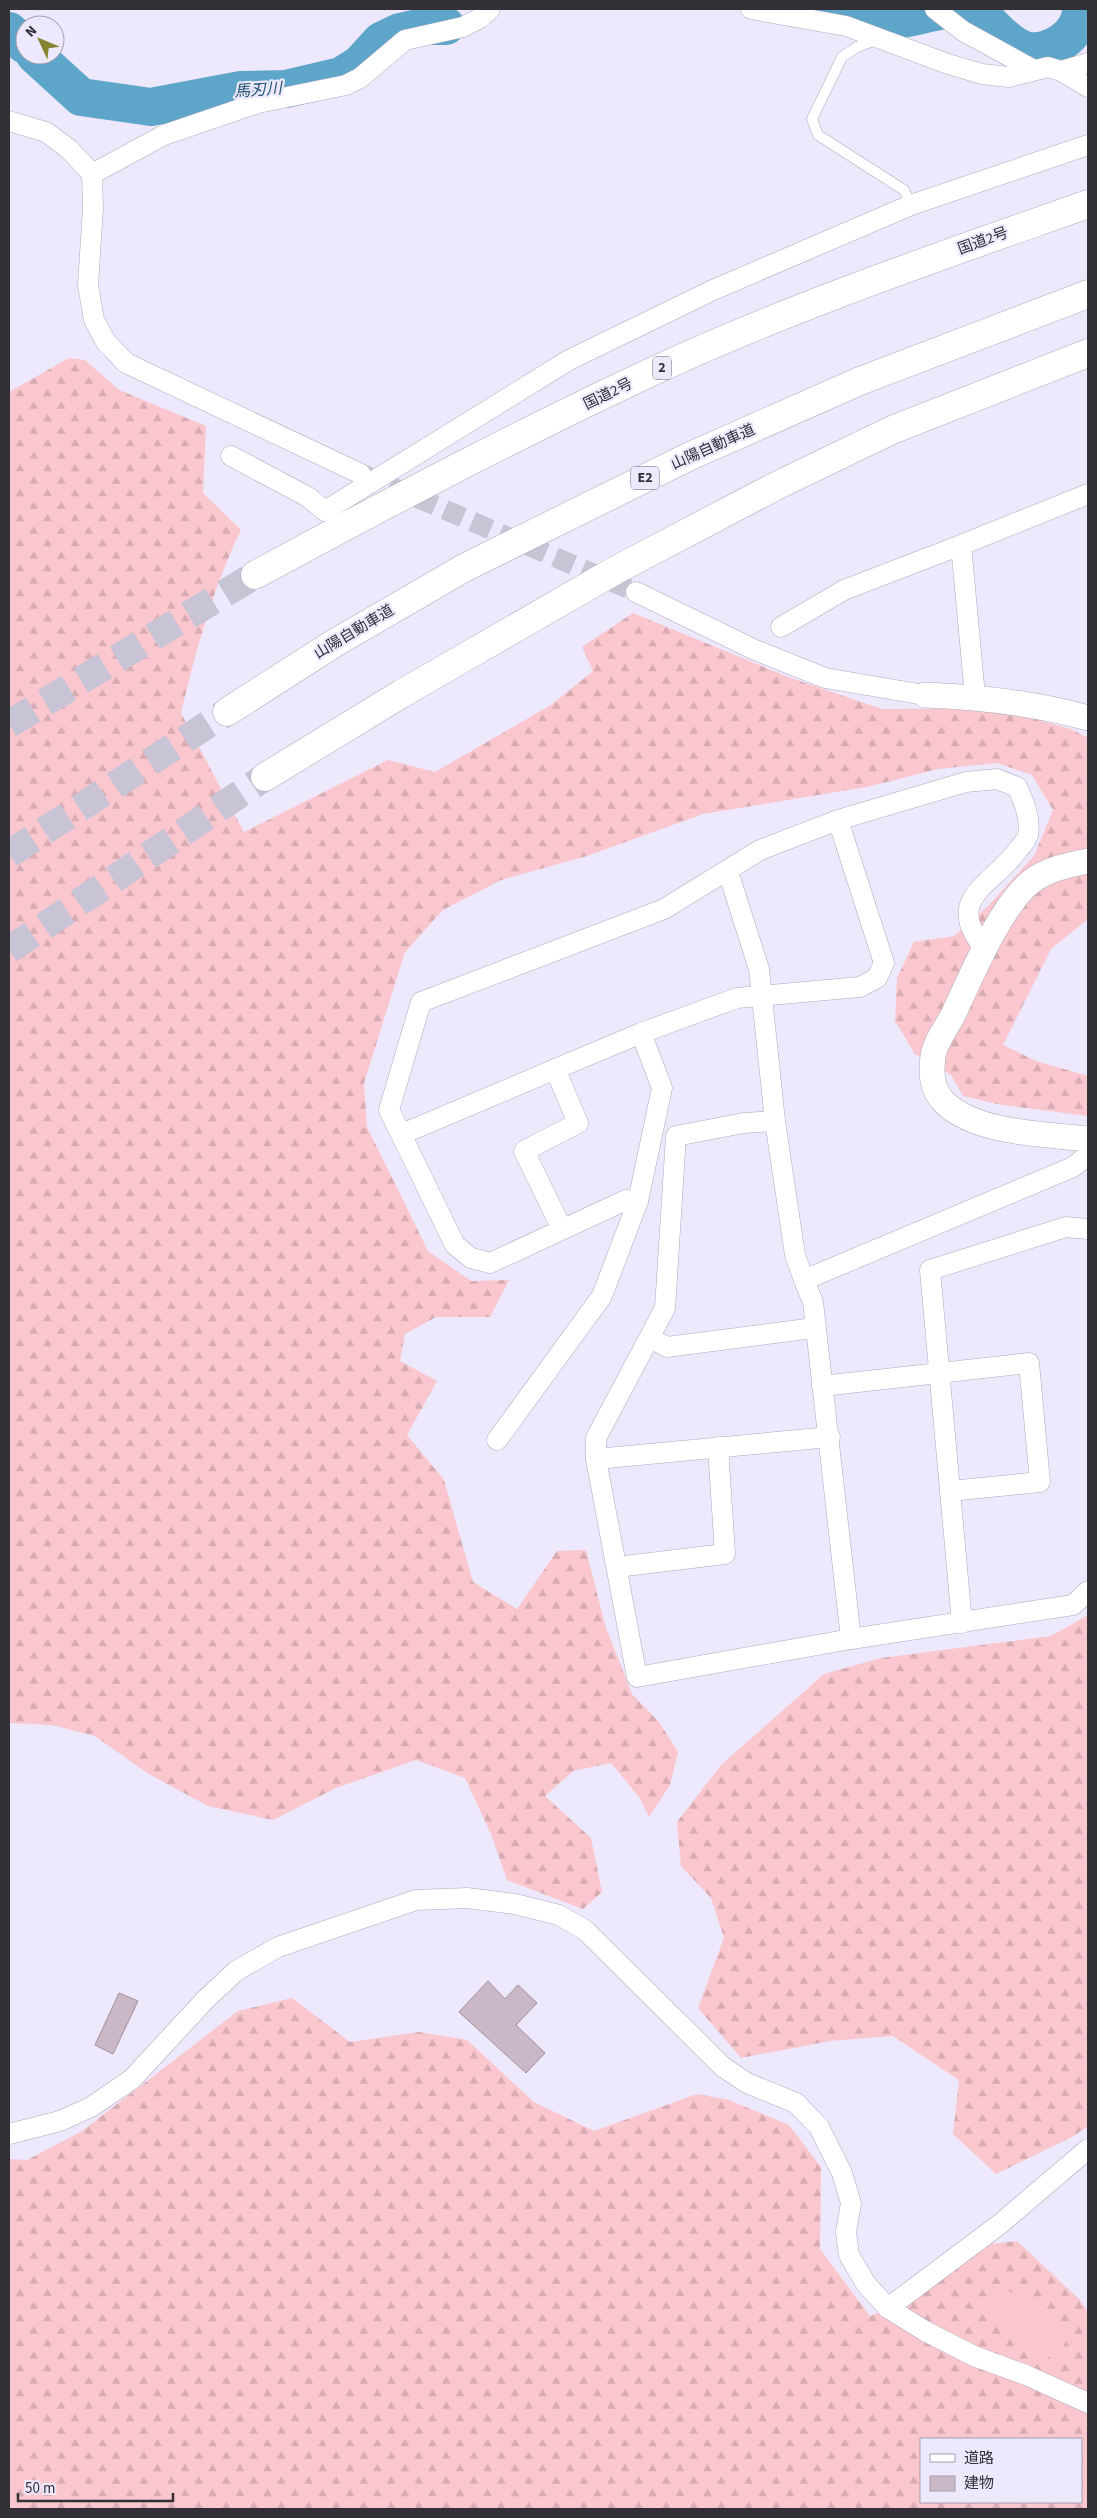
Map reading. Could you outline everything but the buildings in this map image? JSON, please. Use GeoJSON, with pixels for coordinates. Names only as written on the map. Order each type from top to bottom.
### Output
{"type":"FeatureCollection","features":[{"type":"Feature","properties":{"kind":"highway","name":"国道2号"},"geometry":{"type":"LineString","coordinates":[[255,575],[451,471],[660,368],[849,289],[1088,204]]}},
{"type":"Feature","properties":{"kind":"highway","name":"山陽自動車道"},"geometry":{"type":"LineString","coordinates":[[227,712],[333,644],[464,568],[688,457],[860,381],[1088,294]]}},
{"type":"Feature","properties":{"kind":"highway"},"geometry":{"type":"LineString","coordinates":[[265,777],[400,694],[616,570],[774,486],[892,430],[1088,353]]}},
{"type":"Feature","properties":{"kind":"street"},"geometry":{"type":"LineString","coordinates":[[92,174],[164,135],[258,103],[346,85],[360,78],[405,40],[440,34],[463,27],[480,18],[490,9]]}},
{"type":"Feature","properties":{"kind":"street"},"geometry":{"type":"LineString","coordinates":[[751,9],[846,26],[948,64],[982,74],[1009,77],[1048,68],[1061,72],[1088,87]]}},
{"type":"Feature","properties":{"kind":"street"},"geometry":{"type":"LineString","coordinates":[[935,9],[963,31],[1034,70]]}},
{"type":"Feature","properties":{"kind":"street"},"geometry":{"type":"LineString","coordinates":[[1061,72],[1088,63]]}},
{"type":"Feature","properties":{"kind":"street"},"geometry":{"type":"LineString","coordinates":[[9,121],[46,132],[70,150],[92,174],[93,208],[88,285],[94,320],[106,342],[126,363],[361,474]]}},
{"type":"Feature","properties":{"kind":"street"},"geometry":{"type":"LineString","coordinates":[[231,456],[308,497],[326,511],[569,360],[713,290],[911,206],[1088,145]]}},
{"type":"Feature","properties":{"kind":"street"},"geometry":{"type":"LineString","coordinates":[[781,626],[844,590],[1088,494]]}},
{"type":"Feature","properties":{"kind":"street"},"geometry":{"type":"LineString","coordinates":[[961,545],[975,696]]}},
{"type":"Feature","properties":{"kind":"street"},"geometry":{"type":"LineString","coordinates":[[636,592],[753,649],[826,678],[925,695],[975,696],[1044,706],[1088,718]]}},
{"type":"Feature","properties":{"kind":"street"},"geometry":{"type":"LineString","coordinates":[[638,1201],[626,1200],[490,1263],[471,1258],[455,1245],[389,1110],[421,1002],[664,909],[760,850],[838,820],[966,782],[997,779],[1017,787],[1028,811],[1028,836],[1012,858],[977,890],[967,915],[973,935],[985,949]]}},
{"type":"Feature","properties":{"kind":"street"},"geometry":{"type":"LineString","coordinates":[[402,1134],[641,1034],[737,998],[860,987],[877,978],[884,963],[838,820]]}},
{"type":"Feature","properties":{"kind":"street"},"geometry":{"type":"LineString","coordinates":[[1088,861],[1060,866],[1031,881],[1012,901],[985,949],[934,1054],[932,1082],[942,1101],[961,1116],[994,1127],[1088,1139]]}},
{"type":"Feature","properties":{"kind":"street"},"geometry":{"type":"LineString","coordinates":[[726,871],[731,881],[759,969],[775,1121],[795,1255],[813,1302],[814,1328],[830,1437],[851,1639]]}},
{"type":"Feature","properties":{"kind":"street"},"geometry":{"type":"LineString","coordinates":[[497,1440],[602,1296],[638,1201],[662,1088],[641,1034]]}},
{"type":"Feature","properties":{"kind":"street"},"geometry":{"type":"LineString","coordinates":[[555,1069],[578,1123],[524,1151],[562,1229]]}},
{"type":"Feature","properties":{"kind":"street"},"geometry":{"type":"LineString","coordinates":[[775,1121],[744,1123],[676,1136],[664,1308],[596,1438],[596,1459],[638,1677],[851,1639],[1073,1605],[1088,1591]]}},
{"type":"Feature","properties":{"kind":"street"},"geometry":{"type":"LineString","coordinates":[[804,1280],[1073,1168],[1088,1155]]}},
{"type":"Feature","properties":{"kind":"street"},"geometry":{"type":"LineString","coordinates":[[962,1623],[930,1270],[1066,1227],[1088,1229]]}},
{"type":"Feature","properties":{"kind":"street"},"geometry":{"type":"LineString","coordinates":[[650,1338],[667,1347],[814,1328]]}},
{"type":"Feature","properties":{"kind":"street"},"geometry":{"type":"LineString","coordinates":[[822,1386],[1029,1363],[1040,1482],[950,1491]]}},
{"type":"Feature","properties":{"kind":"street"},"geometry":{"type":"LineString","coordinates":[[596,1459],[830,1437]]}},
{"type":"Feature","properties":{"kind":"street"},"geometry":{"type":"LineString","coordinates":[[617,1567],[725,1554],[718,1447]]}},
{"type":"Feature","properties":{"kind":"street"},"geometry":{"type":"LineString","coordinates":[[9,2134],[60,2121],[91,2107],[132,2079],[205,2000],[236,1971],[278,1947],[416,1900],[467,1898],[515,1904],[559,1915],[585,1930],[723,2067],[747,2083],[796,2103],[819,2127],[842,2173],[851,2203],[846,2232],[849,2255],[866,2284],[888,2308],[925,2331],[974,2356],[1026,2375],[1088,2403]]}},
{"type":"Feature","properties":{"kind":"street"},"geometry":{"type":"LineString","coordinates":[[888,2308],[1000,2224],[1088,2149]]}},
{"type":"Feature","properties":{"kind":"lane"},"geometry":{"type":"LineString","coordinates":[[879,39],[856,47],[842,57],[812,120],[818,135],[904,190],[911,206]]}},
{"type":"Feature","properties":{"kind":"green space"},"geometry":{"type":"Polygon","coordinates":[[[69,358],[85,360],[119,390],[206,426],[203,493],[241,530],[214,597],[199,643],[181,713],[244,832],[388,760],[435,772],[551,705],[593,671],[582,647],[633,613],[788,677],[882,709],[993,708],[1071,729],[1088,738],[1088,919],[1051,949],[1003,1045],[1036,1061],[1088,1076],[1088,1116],[1002,1105],[963,1096],[951,1075],[915,1054],[895,1021],[897,978],[914,942],[954,936],[987,907],[1034,856],[1053,810],[1032,775],[997,763],[938,769],[867,787],[703,814],[587,856],[501,880],[443,910],[405,952],[364,1083],[367,1127],[428,1251],[471,1281],[509,1280],[490,1317],[436,1317],[405,1334],[400,1361],[437,1381],[407,1435],[444,1480],[473,1582],[517,1609],[557,1551],[586,1550],[605,1625],[632,1694],[659,1722],[678,1752],[670,1785],[649,1817],[639,1797],[611,1763],[573,1771],[545,1796],[591,1838],[602,1892],[583,1909],[507,1880],[491,1834],[465,1778],[416,1760],[336,1788],[273,1820],[208,1806],[147,1773],[95,1736],[52,1725],[9,1723],[9,392],[69,358]]]}},
{"type":"Feature","properties":{"kind":"green space"},"geometry":{"type":"Polygon","coordinates":[[[1088,1615],[1088,2126],[1074,2136],[996,2174],[953,2134],[959,2080],[893,2036],[830,2041],[741,2058],[698,2008],[724,1938],[711,1898],[681,1866],[677,1822],[721,1765],[824,1674],[881,1658],[1051,1636],[1088,1615]]]}},
{"type":"Feature","properties":{"kind":"green space"},"geometry":{"type":"Polygon","coordinates":[[[292,1998],[350,2042],[419,2032],[467,2040],[534,2102],[594,2131],[697,2094],[729,2100],[789,2125],[821,2167],[820,2249],[870,2316],[921,2295],[991,2244],[1017,2241],[1079,2299],[1088,2312],[1088,2509],[9,2509],[9,2159],[27,2160],[82,2131],[238,2011],[292,1998]]]}},
{"type":"Feature","properties":{"kind":"green space"},"geometry":{"type":"Polygon","coordinates":[[[1005,2288],[1070,2336],[1053,2360],[987,2312],[1005,2288]]]}},
{"type":"Feature","properties":{"kind":"waterway","name":"馬刃川"},"geometry":{"type":"LineString","coordinates":[[810,9],[884,21],[906,19],[938,11],[970,10],[976,12],[1016,46],[1034,51],[1054,47],[1070,35],[1080,18],[1081,9]]}},
{"type":"Feature","properties":{"kind":"waterway","name":"馬刃川"},"geometry":{"type":"LineString","coordinates":[[46,65],[81,97],[151,107],[241,90],[286,89],[341,76],[360,64],[381,41],[400,32],[427,26],[446,26]]}},
{"type":"Feature","properties":{"kind":"waterway","name":"馬刃川"},"geometry":{"type":"LineString","coordinates":[[9,31],[15,36]]}},
{"type":"Feature","properties":{"kind":"tunnel"},"geometry":{"type":"LineString","coordinates":[[362,474],[636,592]]}},
{"type":"Feature","properties":{"kind":"tunnel"},"geometry":{"type":"LineString","coordinates":[[9,724],[255,575]]}},
{"type":"Feature","properties":{"kind":"tunnel"},"geometry":{"type":"LineString","coordinates":[[9,854],[227,712]]}},
{"type":"Feature","properties":{"kind":"tunnel"},"geometry":{"type":"LineString","coordinates":[[9,950],[265,777]]}}]}
